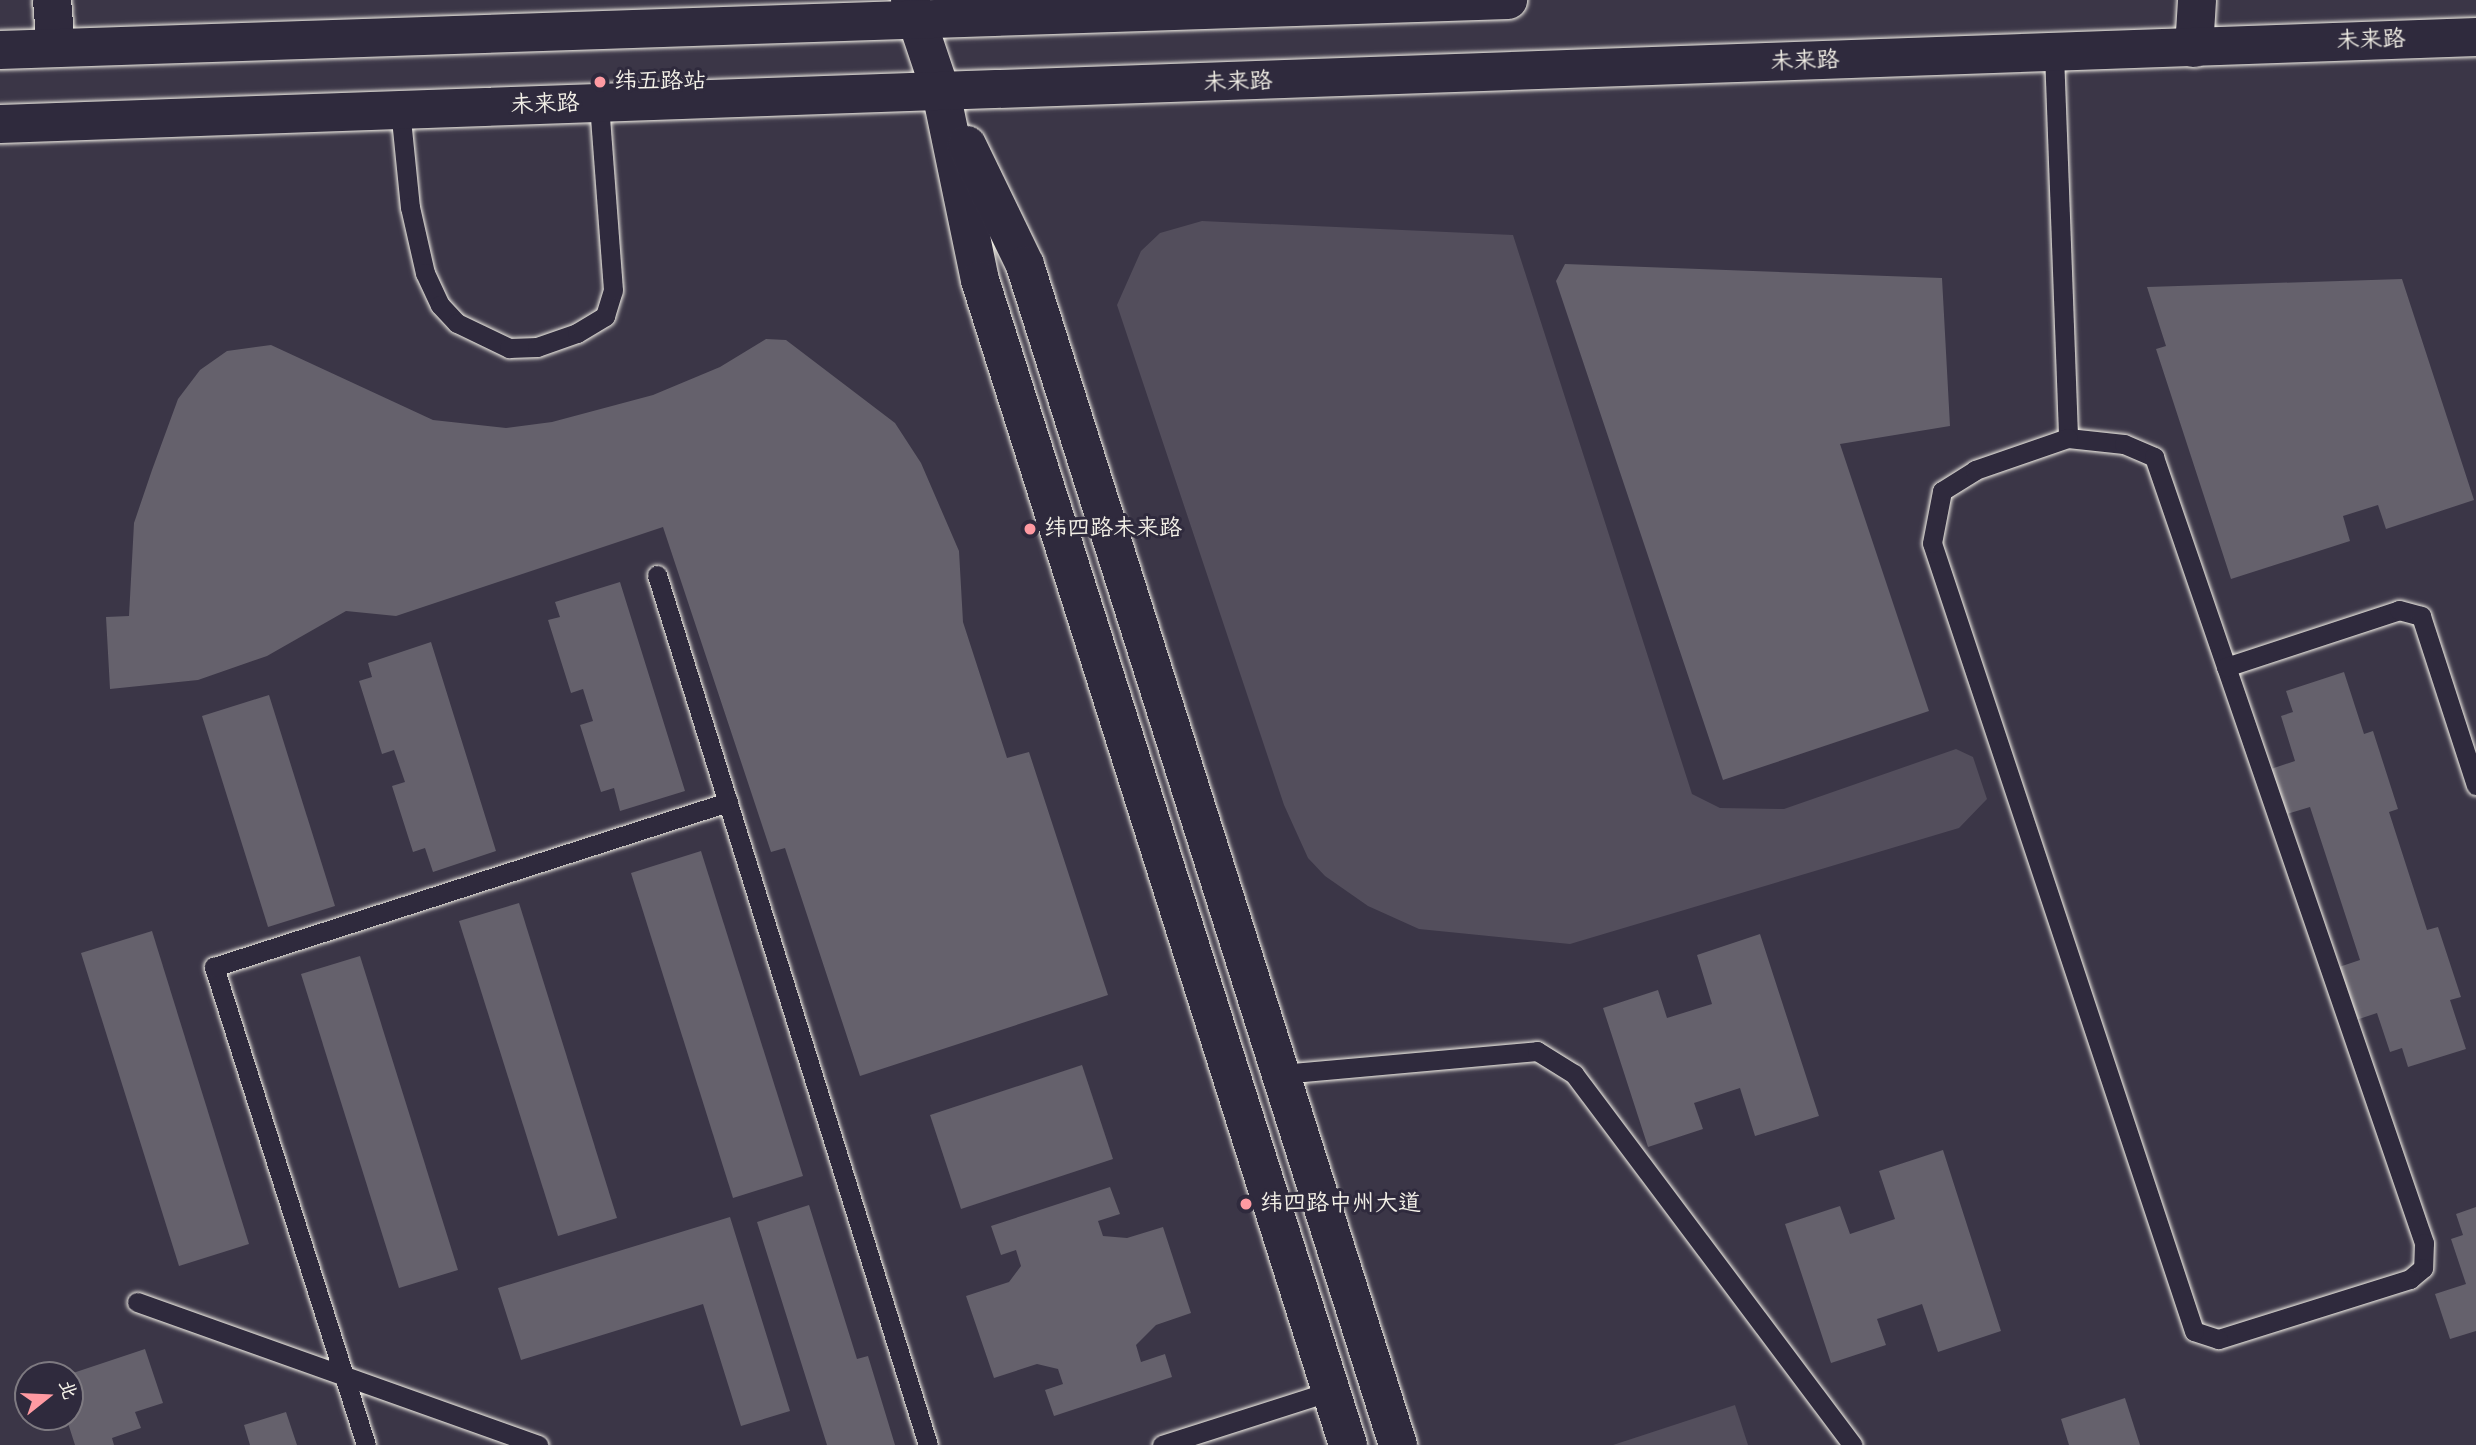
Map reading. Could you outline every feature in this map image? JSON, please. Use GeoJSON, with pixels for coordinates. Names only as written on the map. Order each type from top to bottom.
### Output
{"type":"FeatureCollection","features":[{"type":"Feature","properties":{"kind":"main road"},"geometry":{"type":"LineString","coordinates":[[52,0],[56,48]]}},
{"type":"Feature","properties":{"kind":"main road"},"geometry":{"type":"LineString","coordinates":[[0,50],[914,10],[1508,0]]}},
{"type":"Feature","properties":{"kind":"main road"},"geometry":{"type":"LineString","coordinates":[[2194,48],[2197,0]]}},
{"type":"Feature","properties":{"kind":"main road"},"geometry":{"type":"LineString","coordinates":[[914,10],[941,92],[980,279],[1348,1445]]}},
{"type":"Feature","properties":{"kind":"main road","name":"未来路"},"geometry":{"type":"LineString","coordinates":[[0,124],[2476,37]]}},
{"type":"Feature","properties":{"kind":"main road"},"geometry":{"type":"LineString","coordinates":[[941,92],[1025,265],[1398,1445]]}},
{"type":"Feature","properties":{"kind":"lane"},"geometry":{"type":"LineString","coordinates":[[2054,53],[2068,438]]}},
{"type":"Feature","properties":{"kind":"lane"},"geometry":{"type":"LineString","coordinates":[[400,109],[410,207],[425,274],[440,305],[457,323],[488,341],[509,348],[528,347],[577,333],[605,316],[613,290],[598,103]]}},
{"type":"Feature","properties":{"kind":"lane"},"geometry":{"type":"LineString","coordinates":[[2068,438],[2124,444],[2154,457],[2424,1243],[2423,1268],[2410,1279],[2218,1339],[2194,1331],[1932,543],[1942,491],[1975,470],[2068,438]]}},
{"type":"Feature","properties":{"kind":"lane"},"geometry":{"type":"LineString","coordinates":[[657,575],[928,1445]]}},
{"type":"Feature","properties":{"kind":"lane"},"geometry":{"type":"LineString","coordinates":[[2227,667],[2399,610],[2421,616],[2476,785]]}},
{"type":"Feature","properties":{"kind":"lane"},"geometry":{"type":"LineString","coordinates":[[366,1445],[215,967],[728,802]]}},
{"type":"Feature","properties":{"kind":"lane"},"geometry":{"type":"LineString","coordinates":[[1281,1074],[1537,1051],[1574,1074],[1853,1445]]}},
{"type":"Feature","properties":{"kind":"lane"},"geometry":{"type":"LineString","coordinates":[[137,1302],[538,1445]]}},
{"type":"Feature","properties":{"kind":"lane"},"geometry":{"type":"LineString","coordinates":[[1162,1445],[1331,1391]]}},
{"type":"Feature","properties":{"kind":"shaded area"},"geometry":{"type":"Polygon","coordinates":[[[1202,221],[1513,235],[1692,794],[1720,808],[1784,809],[1956,749],[1973,757],[1987,799],[1959,828],[1570,944],[1419,929],[1368,906],[1325,876],[1308,858],[1284,805],[1117,305],[1141,251],[1160,233],[1202,221]]]}},
{"type":"Feature","properties":{"kind":"shaded area"},"geometry":{"type":"Polygon","coordinates":[[[1735,1405],[1748,1445],[1613,1445],[1735,1405]]]}},
{"type":"Feature","properties":{"kind":"building"},"geometry":{"type":"Polygon","coordinates":[[[1565,264],[1942,278],[1950,426],[1840,444],[1929,711],[1723,780],[1556,281],[1565,264]]]}},
{"type":"Feature","properties":{"kind":"building"},"geometry":{"type":"Polygon","coordinates":[[[2402,279],[2474,500],[2386,529],[2378,505],[2343,516],[2350,541],[2231,579],[2156,349],[2166,346],[2147,287],[2402,279]]]}},
{"type":"Feature","properties":{"kind":"building"},"geometry":{"type":"Polygon","coordinates":[[[766,339],[786,340],[895,423],[921,463],[959,551],[963,622],[1007,758],[1029,752],[1108,995],[860,1076],[785,848],[771,852],[663,527],[396,616],[346,611],[267,656],[198,680],[110,689],[106,617],[129,616],[134,523],[152,470],[178,399],[200,370],[227,351],[271,345],[433,420],[506,428],[552,422],[653,395],[720,367],[766,339]]]}},
{"type":"Feature","properties":{"kind":"building"},"geometry":{"type":"Polygon","coordinates":[[[620,582],[685,791],[620,811],[614,788],[601,792],[580,725],[593,721],[583,689],[571,693],[548,620],[560,617],[555,602],[620,582]]]}},
{"type":"Feature","properties":{"kind":"building"},"geometry":{"type":"Polygon","coordinates":[[[431,642],[496,851],[433,872],[425,848],[413,852],[392,786],[405,782],[394,750],[382,754],[359,681],[372,677],[368,663],[431,642]]]}},
{"type":"Feature","properties":{"kind":"building"},"geometry":{"type":"Polygon","coordinates":[[[2344,672],[2364,734],[2373,731],[2398,809],[2389,812],[2427,930],[2438,927],[2461,997],[2450,1000],[2466,1049],[2408,1067],[2402,1048],[2390,1052],[2377,1013],[2347,1023],[2330,970],[2360,960],[2310,807],[2280,816],[2265,771],[2295,761],[2281,716],[2293,712],[2286,691],[2344,672]]]}},
{"type":"Feature","properties":{"kind":"building"},"geometry":{"type":"Polygon","coordinates":[[[269,695],[335,906],[268,927],[202,716],[269,695]]]}},
{"type":"Feature","properties":{"kind":"building"},"geometry":{"type":"Polygon","coordinates":[[[701,851],[803,1176],[733,1198],[631,873],[701,851]]]}},
{"type":"Feature","properties":{"kind":"building"},"geometry":{"type":"Polygon","coordinates":[[[519,903],[617,1218],[558,1236],[459,921],[519,903]]]}},
{"type":"Feature","properties":{"kind":"building"},"geometry":{"type":"Polygon","coordinates":[[[152,931],[249,1244],[179,1266],[81,953],[152,931]]]}},
{"type":"Feature","properties":{"kind":"building"},"geometry":{"type":"Polygon","coordinates":[[[1760,934],[1819,1116],[1755,1136],[1740,1088],[1694,1103],[1703,1129],[1648,1147],[1603,1008],[1658,990],[1667,1018],[1712,1004],[1697,955],[1760,934]]]}},
{"type":"Feature","properties":{"kind":"building"},"geometry":{"type":"Polygon","coordinates":[[[360,956],[458,1270],[399,1288],[301,974],[360,956]]]}},
{"type":"Feature","properties":{"kind":"building"},"geometry":{"type":"Polygon","coordinates":[[[1082,1065],[1113,1159],[961,1209],[930,1115],[1082,1065]]]}},
{"type":"Feature","properties":{"kind":"building"},"geometry":{"type":"Polygon","coordinates":[[[1943,1150],[2001,1331],[1938,1352],[1922,1304],[1877,1319],[1886,1345],[1831,1363],[1785,1224],[1840,1206],[1850,1234],[1895,1219],[1879,1171],[1943,1150]]]}},
{"type":"Feature","properties":{"kind":"building"},"geometry":{"type":"Polygon","coordinates":[[[1110,1187],[1120,1214],[1098,1221],[1103,1236],[1127,1238],[1163,1227],[1191,1313],[1156,1325],[1136,1345],[1141,1362],[1165,1354],[1172,1377],[1054,1416],[1045,1390],[1063,1384],[1058,1369],[1037,1364],[994,1378],[966,1296],[1009,1282],[1021,1266],[1016,1250],[1001,1255],[991,1226],[1110,1187]]]}},
{"type":"Feature","properties":{"kind":"building"},"geometry":{"type":"Polygon","coordinates":[[[809,1205],[857,1359],[868,1356],[895,1445],[827,1445],[757,1222],[809,1205]]]}},
{"type":"Feature","properties":{"kind":"building"},"geometry":{"type":"Polygon","coordinates":[[[2476,1207],[2476,1331],[2450,1339],[2435,1294],[2466,1284],[2451,1239],[2463,1235],[2456,1214],[2476,1207]]]}},
{"type":"Feature","properties":{"kind":"building"},"geometry":{"type":"Polygon","coordinates":[[[730,1217],[790,1411],[741,1426],[703,1304],[521,1360],[498,1288],[730,1217]]]}},
{"type":"Feature","properties":{"kind":"building"},"geometry":{"type":"Polygon","coordinates":[[[145,1349],[163,1403],[135,1412],[141,1428],[112,1438],[114,1445],[75,1445],[70,1431],[84,1431],[84,1369],[145,1349]]]}},
{"type":"Feature","properties":{"kind":"building"},"geometry":{"type":"Polygon","coordinates":[[[2125,1398],[2140,1445],[2069,1445],[2061,1419],[2125,1398]]]}},
{"type":"Feature","properties":{"kind":"building"},"geometry":{"type":"Polygon","coordinates":[[[286,1412],[297,1445],[250,1445],[244,1425],[286,1412]]]}},
{"type":"Feature","properties":{"kind":"place","name":"纬五路站"},"geometry":{"type":"Point","coordinates":[600,82]}},
{"type":"Feature","properties":{"kind":"place","name":"纬四路未来路"},"geometry":{"type":"Point","coordinates":[1030,529]}},
{"type":"Feature","properties":{"kind":"place","name":"纬四路中州大道"},"geometry":{"type":"Point","coordinates":[1246,1204]}}]}
